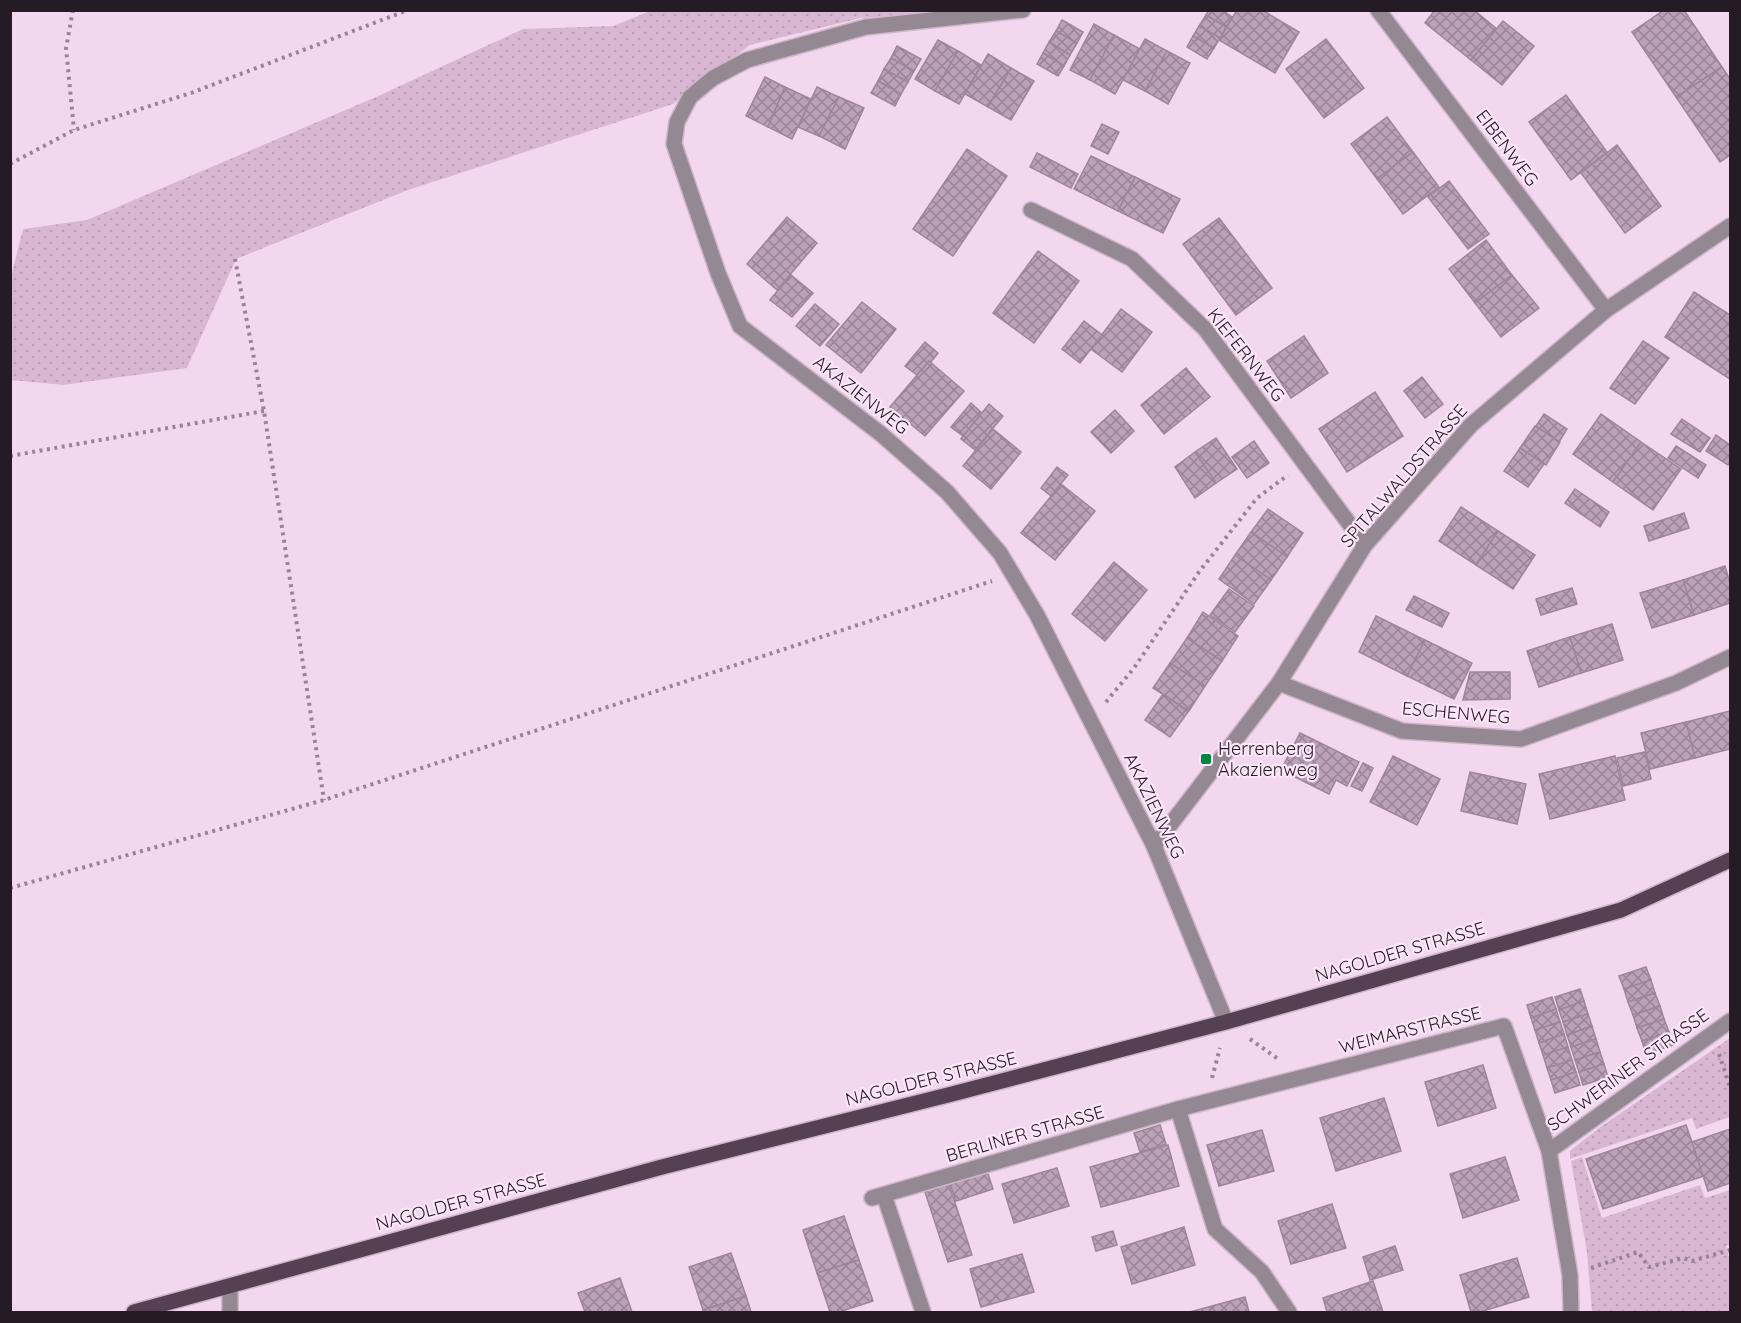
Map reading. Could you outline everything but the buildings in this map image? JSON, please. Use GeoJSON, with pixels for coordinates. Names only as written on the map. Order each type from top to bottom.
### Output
{"type":"FeatureCollection","features":[{"type":"Feature","properties":{"kind":"main road","name":"NAGOLDER STRASSE"},"geometry":{"type":"LineString","coordinates":[[134,1312],[662,1167],[1226,1022],[1621,910],[1731,860]]}},
{"type":"Feature","properties":{"kind":"street","name":"AKAZIENWEG"},"geometry":{"type":"LineString","coordinates":[[1023,10],[866,27],[747,60],[713,78],[690,97],[677,122],[674,144],[718,273],[741,326],[881,434],[947,492],[1000,553],[1037,615],[1154,846],[1226,1022]]}},
{"type":"Feature","properties":{"kind":"street","name":"EIBENWEG"},"geometry":{"type":"LineString","coordinates":[[1378,10],[1606,310]]}},
{"type":"Feature","properties":{"kind":"street","name":"KIEFERNWEG"},"geometry":{"type":"LineString","coordinates":[[1031,210],[1132,259],[1204,329],[1365,545]]}},
{"type":"Feature","properties":{"kind":"street","name":"SPITALWALDSTRASSE"},"geometry":{"type":"LineString","coordinates":[[1154,846],[1279,683],[1365,545],[1471,425],[1606,310],[1731,226]]}},
{"type":"Feature","properties":{"kind":"street","name":"ESCHENWEG"},"geometry":{"type":"LineString","coordinates":[[1279,683],[1402,731],[1521,739],[1676,683],[1731,657]]}},
{"type":"Feature","properties":{"kind":"street","name":"SCHWERINER STRASSE"},"geometry":{"type":"LineString","coordinates":[[1549,1150],[1731,1021]]}},
{"type":"Feature","properties":{"kind":"street","name":"WEIMARSTRASSE"},"geometry":{"type":"LineString","coordinates":[[1178,1109],[1504,1026],[1549,1150],[1570,1275],[1571,1312]]}},
{"type":"Feature","properties":{"kind":"street"},"geometry":{"type":"LineString","coordinates":[[1178,1109],[1215,1229],[1262,1272],[1289,1312]]}},
{"type":"Feature","properties":{"kind":"street","name":"BERLINER STRASSE"},"geometry":{"type":"LineString","coordinates":[[924,1312],[878,1197],[1178,1109]]}},
{"type":"Feature","properties":{"kind":"street"},"geometry":{"type":"LineString","coordinates":[[230,1286],[230,1312]]}},
{"type":"Feature","properties":{"kind":"path"},"geometry":{"type":"LineString","coordinates":[[73,10],[66,48],[74,130]]}},
{"type":"Feature","properties":{"kind":"path"},"geometry":{"type":"LineString","coordinates":[[10,164],[74,130],[191,93],[408,10]]}},
{"type":"Feature","properties":{"kind":"path"},"geometry":{"type":"LineString","coordinates":[[236,259],[264,411],[324,800]]}},
{"type":"Feature","properties":{"kind":"path"},"geometry":{"type":"LineString","coordinates":[[10,456],[264,411]]}},
{"type":"Feature","properties":{"kind":"path"},"geometry":{"type":"LineString","coordinates":[[1091,722],[1134,668],[1199,572],[1257,498],[1305,464]]}},
{"type":"Feature","properties":{"kind":"path"},"geometry":{"type":"LineString","coordinates":[[10,888],[324,800],[1013,574]]}},
{"type":"Feature","properties":{"kind":"path"},"geometry":{"type":"LineString","coordinates":[[1206,1102],[1226,1022],[1303,1077]]}},
{"type":"Feature","properties":{"kind":"path"},"geometry":{"type":"LineString","coordinates":[[1712,1033],[1731,1087]]}},
{"type":"Feature","properties":{"kind":"path"},"geometry":{"type":"LineString","coordinates":[[1570,1275],[1638,1252],[1649,1267],[1683,1258],[1692,1261],[1731,1250]]}},
{"type":"Feature","properties":{"kind":"shaded area"},"geometry":{"type":"Polygon","coordinates":[[[653,10],[948,11],[861,18],[750,45],[673,104],[408,190],[236,259],[187,368],[63,385],[11,380],[11,277],[23,229],[87,220],[376,97],[523,29],[613,26],[653,10]]]}},
{"type":"Feature","properties":{"kind":"shaded area"},"geometry":{"type":"Polygon","coordinates":[[[1730,1038],[1730,1117],[1696,1129],[1692,1118],[1570,1159],[1570,1151],[1599,1128],[1730,1038]]]}},
{"type":"Feature","properties":{"kind":"shaded area"},"geometry":{"type":"Polygon","coordinates":[[[1582,1157],[1602,1218],[1700,1185],[1705,1198],[1730,1190],[1730,1244],[1726,1246],[1730,1261],[1730,1312],[1592,1312],[1587,1252],[1571,1161],[1582,1157]]]}},
{"type":"Feature","properties":{"kind":"place","name":"Herrenberg Akazienweg"},"geometry":{"type":"Point","coordinates":[1206,759]}}]}
